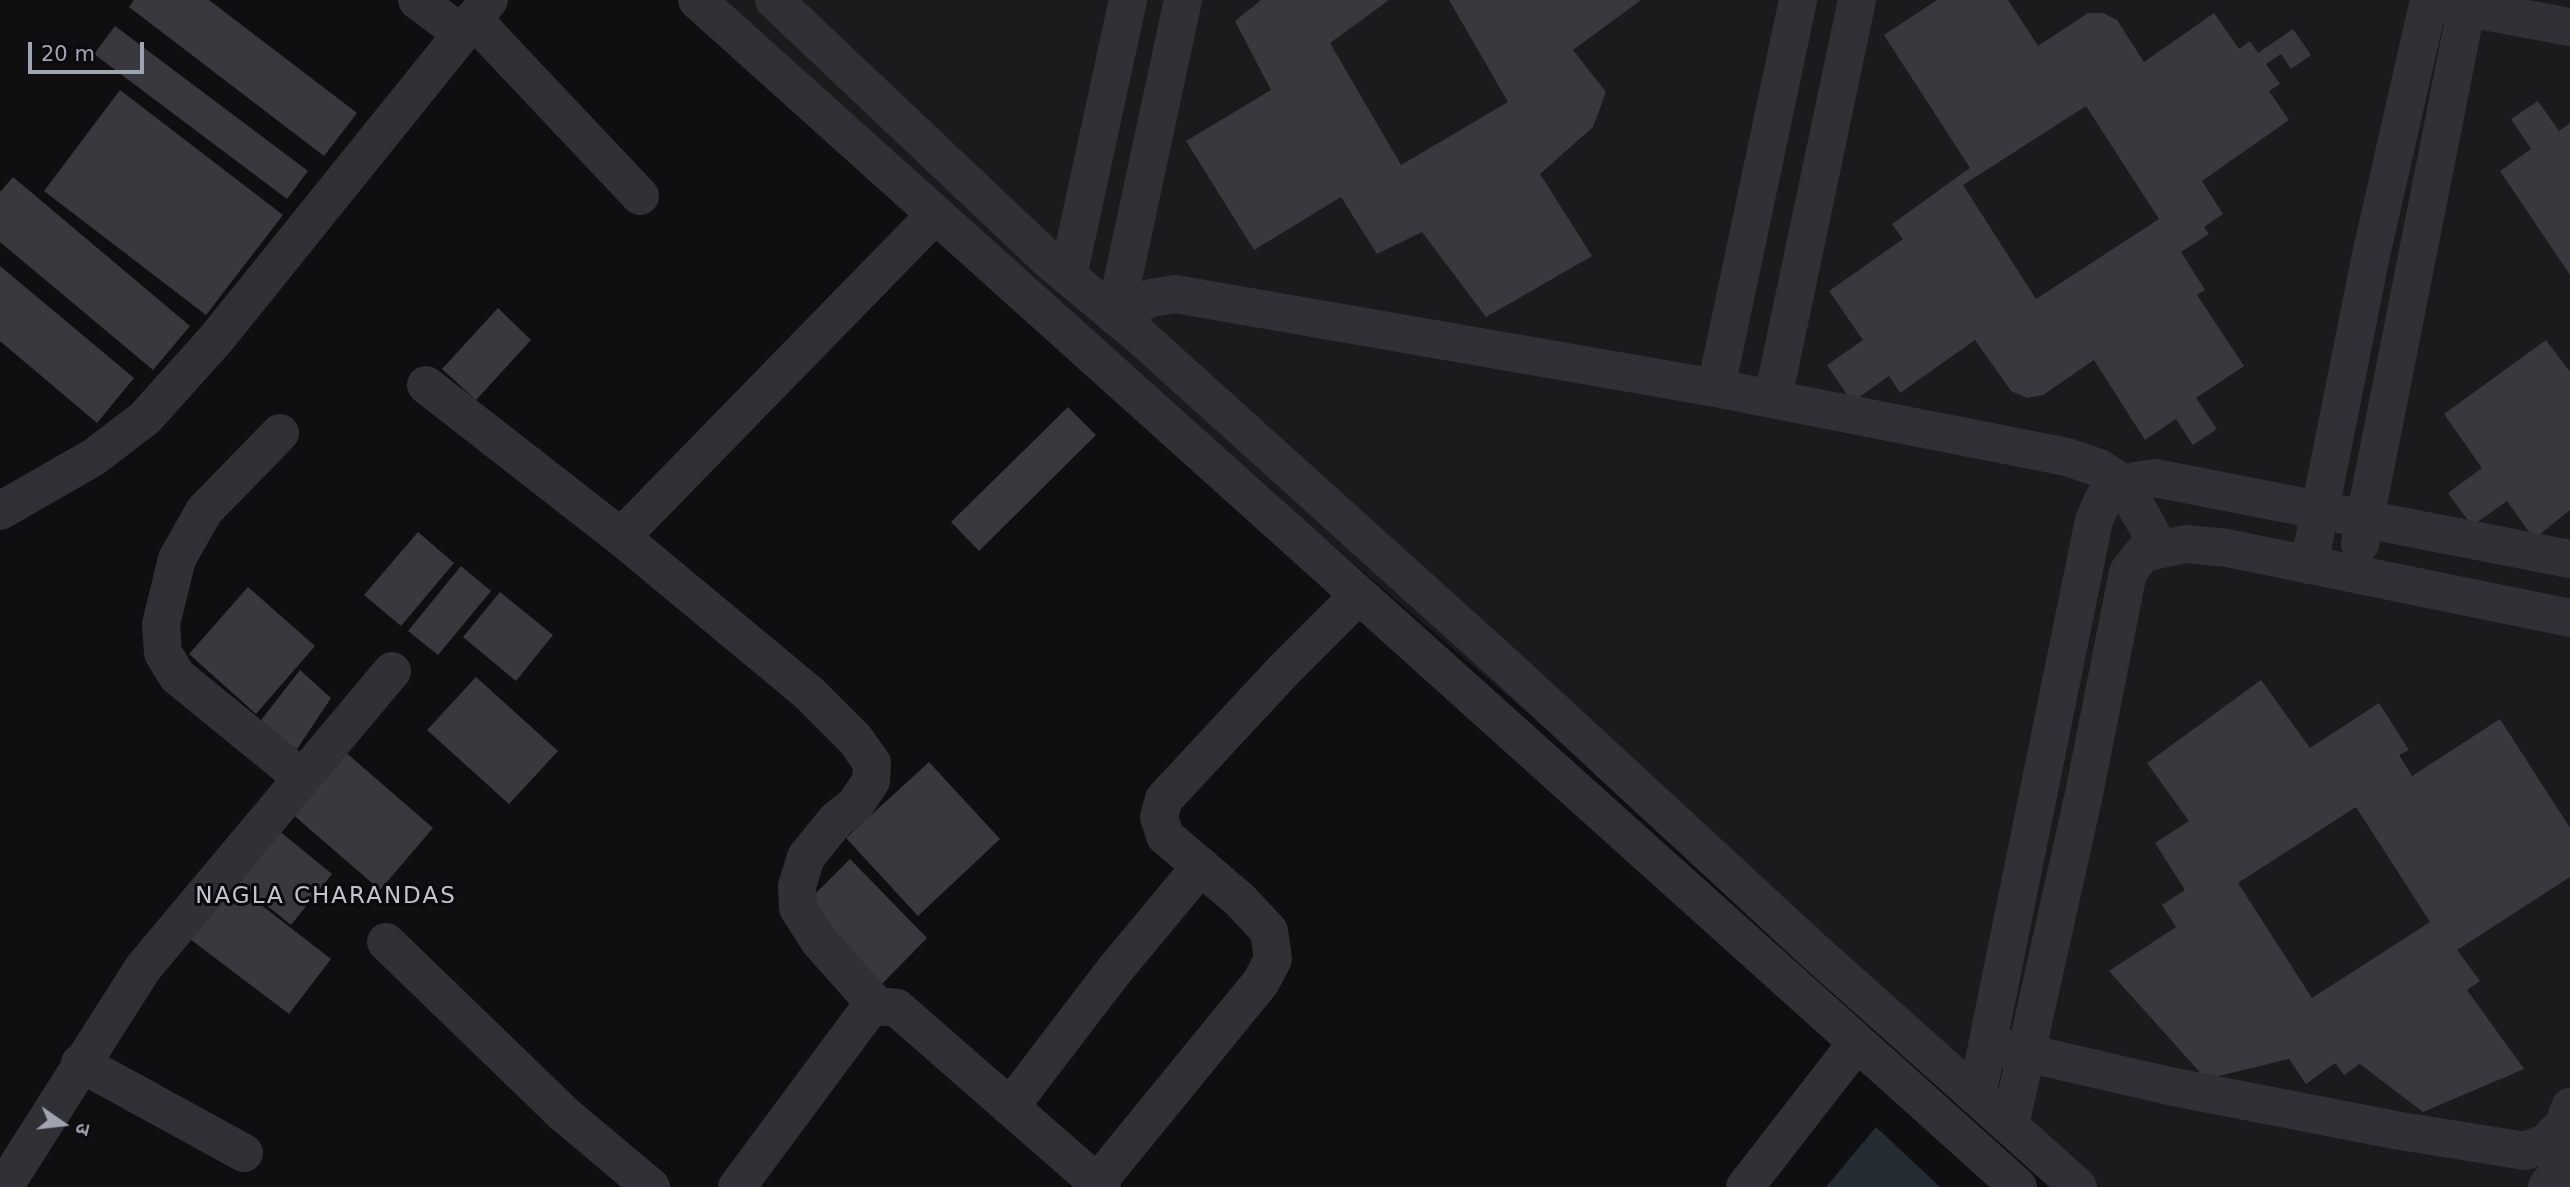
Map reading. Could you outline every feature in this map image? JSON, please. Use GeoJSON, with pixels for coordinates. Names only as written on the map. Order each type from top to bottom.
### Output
{"type":"FeatureCollection","features":[{"type":"Feature","properties":{"kind":"street"},"geometry":{"type":"LineString","coordinates":[[417,0],[475,18],[640,196]]}},
{"type":"Feature","properties":{"kind":"street"},"geometry":{"type":"LineString","coordinates":[[697,0],[2018,1187]]}},
{"type":"Feature","properties":{"kind":"street"},"geometry":{"type":"LineString","coordinates":[[774,0],[1068,276],[1509,668],[2078,1187]]}},
{"type":"Feature","properties":{"kind":"street"},"geometry":{"type":"LineString","coordinates":[[1068,276],[1128,0]]}},
{"type":"Feature","properties":{"kind":"street"},"geometry":{"type":"LineString","coordinates":[[1115,316],[1183,0]]}},
{"type":"Feature","properties":{"kind":"street"},"geometry":{"type":"LineString","coordinates":[[1716,388],[1798,0]]}},
{"type":"Feature","properties":{"kind":"street"},"geometry":{"type":"LineString","coordinates":[[1773,398],[1857,0]]}},
{"type":"Feature","properties":{"kind":"street"},"geometry":{"type":"LineString","coordinates":[[2448,2],[2570,27]]}},
{"type":"Feature","properties":{"kind":"street"},"geometry":{"type":"LineString","coordinates":[[2309,565],[2371,255],[2448,2]]}},
{"type":"Feature","properties":{"kind":"street"},"geometry":{"type":"LineString","coordinates":[[2355,574],[2416,265],[2448,2]]}},
{"type":"Feature","properties":{"kind":"street"},"geometry":{"type":"LineString","coordinates":[[0,511],[94,457],[145,418],[216,339],[475,18]]}},
{"type":"Feature","properties":{"kind":"street"},"geometry":{"type":"LineString","coordinates":[[621,537],[936,214]]}},
{"type":"Feature","properties":{"kind":"street"},"geometry":{"type":"LineString","coordinates":[[2371,255],[2416,265]]}},
{"type":"Feature","properties":{"kind":"street"},"geometry":{"type":"LineString","coordinates":[[1115,316],[1151,298],[1175,294],[1773,398],[2067,457],[2099,468],[2123,483],[2159,547]]}},
{"type":"Feature","properties":{"kind":"street"},"geometry":{"type":"LineString","coordinates":[[426,384],[621,537],[810,694],[855,739],[872,763],[871,781],[806,857],[797,886],[798,908],[819,941],[877,1006],[897,1009],[1100,1185],[1261,982],[1273,959],[1269,931],[1201,866],[1165,836],[1159,817],[1164,799],[1283,671],[1358,596]]}},
{"type":"Feature","properties":{"kind":"street"},"geometry":{"type":"LineString","coordinates":[[280,433],[204,511],[177,558],[161,624],[163,653],[177,676],[302,778]]}},
{"type":"Feature","properties":{"kind":"street"},"geometry":{"type":"LineString","coordinates":[[1977,1096],[2094,520],[2104,498],[2123,483],[2155,478],[2570,559]]}},
{"type":"Feature","properties":{"kind":"street"},"geometry":{"type":"LineString","coordinates":[[2010,1125],[2084,794],[2128,572],[2143,553],[2159,547],[2186,544],[2213,547],[2570,618]]}},
{"type":"Feature","properties":{"kind":"street"},"geometry":{"type":"LineString","coordinates":[[4,1187],[80,1063],[143,968],[392,671]]}},
{"type":"Feature","properties":{"kind":"street"},"geometry":{"type":"LineString","coordinates":[[2041,783],[2084,794]]}},
{"type":"Feature","properties":{"kind":"street"},"geometry":{"type":"LineString","coordinates":[[1010,1107],[1113,972],[1201,866]]}},
{"type":"Feature","properties":{"kind":"street"},"geometry":{"type":"LineString","coordinates":[[386,942],[565,1115],[651,1187]]}},
{"type":"Feature","properties":{"kind":"street"},"geometry":{"type":"LineString","coordinates":[[737,1187],[866,1013],[877,1006]]}},
{"type":"Feature","properties":{"kind":"street"},"geometry":{"type":"LineString","coordinates":[[1745,1187],[1856,1044]]}},
{"type":"Feature","properties":{"kind":"street"},"geometry":{"type":"LineString","coordinates":[[1987,1044],[2187,1090],[2395,1130],[2525,1151],[2547,1142],[2564,1124],[2570,1107]]}},
{"type":"Feature","properties":{"kind":"street"},"geometry":{"type":"LineString","coordinates":[[80,1063],[244,1153]]}},
{"type":"Feature","properties":{"kind":"street"},"geometry":{"type":"LineString","coordinates":[[2547,1187],[2570,1155]]}},
{"type":"Feature","properties":{"kind":"shaded area"},"geometry":{"type":"Polygon","coordinates":[[[697,0],[2570,0],[2570,1187],[2080,1187],[697,0]]]}},
{"type":"Feature","properties":{"kind":"shaded area"},"geometry":{"type":"Polygon","coordinates":[[[1876,1127],[1940,1187],[1826,1187],[1876,1127]]]}},
{"type":"Feature","properties":{"kind":"building"},"geometry":{"type":"Polygon","coordinates":[[[134,0],[209,0],[357,113],[324,156],[129,7],[134,0]]]}},
{"type":"Feature","properties":{"kind":"building"},"geometry":{"type":"Polygon","coordinates":[[[1261,0],[1389,0],[1330,43],[1401,165],[1508,102],[1449,0],[1641,0],[1573,50],[1606,92],[1593,127],[1540,174],[1592,256],[1486,317],[1422,232],[1377,254],[1341,197],[1254,250],[1186,141],[1271,90],[1235,21],[1261,0]]]}},
{"type":"Feature","properties":{"kind":"building"},"geometry":{"type":"Polygon","coordinates":[[[1937,0],[2008,0],[2038,46],[2088,13],[2103,13],[2117,20],[2144,62],[2214,13],[2239,49],[2250,41],[2258,53],[2293,29],[2311,55],[2291,69],[2281,54],[2266,64],[2280,84],[2269,91],[2289,120],[2202,181],[2223,214],[2204,227],[2209,234],[2181,252],[2205,290],[2197,295],[2244,366],[2196,398],[2217,429],[2193,445],[2176,419],[2145,440],[2094,360],[2043,395],[2027,398],[2011,391],[1975,340],[1900,393],[1889,376],[1852,402],[1827,365],[1863,340],[1829,291],[1903,239],[1892,224],[1970,168],[1884,35],[1937,0]],[[2086,106],[1963,185],[2036,299],[2159,219],[2086,106]]]}},
{"type":"Feature","properties":{"kind":"building"},"geometry":{"type":"Polygon","coordinates":[[[115,26],[308,171],[287,199],[94,54],[115,26]]]}},
{"type":"Feature","properties":{"kind":"building"},"geometry":{"type":"Polygon","coordinates":[[[120,90],[283,215],[206,315],[44,191],[120,90]]]}},
{"type":"Feature","properties":{"kind":"building"},"geometry":{"type":"Polygon","coordinates":[[[2538,101],[2559,131],[2570,123],[2570,275],[2500,171],[2531,149],[2511,119],[2538,101]]]}},
{"type":"Feature","properties":{"kind":"building"},"geometry":{"type":"Polygon","coordinates":[[[13,177],[190,326],[153,370],[0,242],[0,192],[13,177]]]}},
{"type":"Feature","properties":{"kind":"building"},"geometry":{"type":"Polygon","coordinates":[[[0,266],[134,378],[97,423],[0,341],[0,266]]]}},
{"type":"Feature","properties":{"kind":"building"},"geometry":{"type":"Polygon","coordinates":[[[498,308],[531,340],[476,400],[442,369],[498,308]]]}},
{"type":"Feature","properties":{"kind":"building"},"geometry":{"type":"Polygon","coordinates":[[[2546,340],[2570,372],[2570,510],[2534,539],[2507,501],[2472,526],[2448,493],[2482,468],[2444,414],[2546,340]]]}},
{"type":"Feature","properties":{"kind":"building"},"geometry":{"type":"Polygon","coordinates":[[[1068,407],[1096,435],[979,551],[951,522],[1068,407]]]}},
{"type":"Feature","properties":{"kind":"building"},"geometry":{"type":"Polygon","coordinates":[[[418,532],[454,563],[401,626],[364,595],[418,532]]]}},
{"type":"Feature","properties":{"kind":"building"},"geometry":{"type":"Polygon","coordinates":[[[461,566],[491,591],[438,655],[408,631],[461,566]]]}},
{"type":"Feature","properties":{"kind":"building"},"geometry":{"type":"Polygon","coordinates":[[[248,587],[315,646],[256,714],[189,654],[248,587]]]}},
{"type":"Feature","properties":{"kind":"building"},"geometry":{"type":"Polygon","coordinates":[[[500,592],[553,635],[516,681],[463,637],[500,592]]]}},
{"type":"Feature","properties":{"kind":"building"},"geometry":{"type":"Polygon","coordinates":[[[300,670],[331,698],[297,749],[258,724],[300,670]]]}},
{"type":"Feature","properties":{"kind":"building"},"geometry":{"type":"Polygon","coordinates":[[[476,677],[558,751],[509,804],[427,730],[476,677]]]}},
{"type":"Feature","properties":{"kind":"building"},"geometry":{"type":"Polygon","coordinates":[[[2261,680],[2310,748],[2379,703],[2409,750],[2399,755],[2412,776],[2500,719],[2570,828],[2570,877],[2457,950],[2480,981],[2467,990],[2524,1069],[2423,1112],[2360,1064],[2344,1075],[2335,1063],[2306,1084],[2289,1059],[2206,1079],[2109,971],[2176,927],[2162,905],[2185,890],[2155,843],[2189,821],[2147,763],[2261,680]],[[2356,807],[2238,883],[2312,998],[2430,922],[2356,807]]]}},
{"type":"Feature","properties":{"kind":"building"},"geometry":{"type":"Polygon","coordinates":[[[343,750],[433,828],[380,890],[290,812],[343,750]]]}},
{"type":"Feature","properties":{"kind":"building"},"geometry":{"type":"Polygon","coordinates":[[[929,762],[1000,839],[918,916],[846,838],[929,762]]]}},
{"type":"Feature","properties":{"kind":"building"},"geometry":{"type":"Polygon","coordinates":[[[272,825],[332,874],[291,925],[231,877],[272,825]]]}},
{"type":"Feature","properties":{"kind":"building"},"geometry":{"type":"Polygon","coordinates":[[[850,859],[927,938],[880,986],[807,902],[850,859]]]}},
{"type":"Feature","properties":{"kind":"building"},"geometry":{"type":"Polygon","coordinates":[[[225,877],[331,959],[289,1014],[182,933],[225,877]]]}},
{"type":"Feature","properties":{"kind":"district","name":"NAGLA CHARANDAS"},"geometry":{"type":"Point","coordinates":[326,897]}}]}
